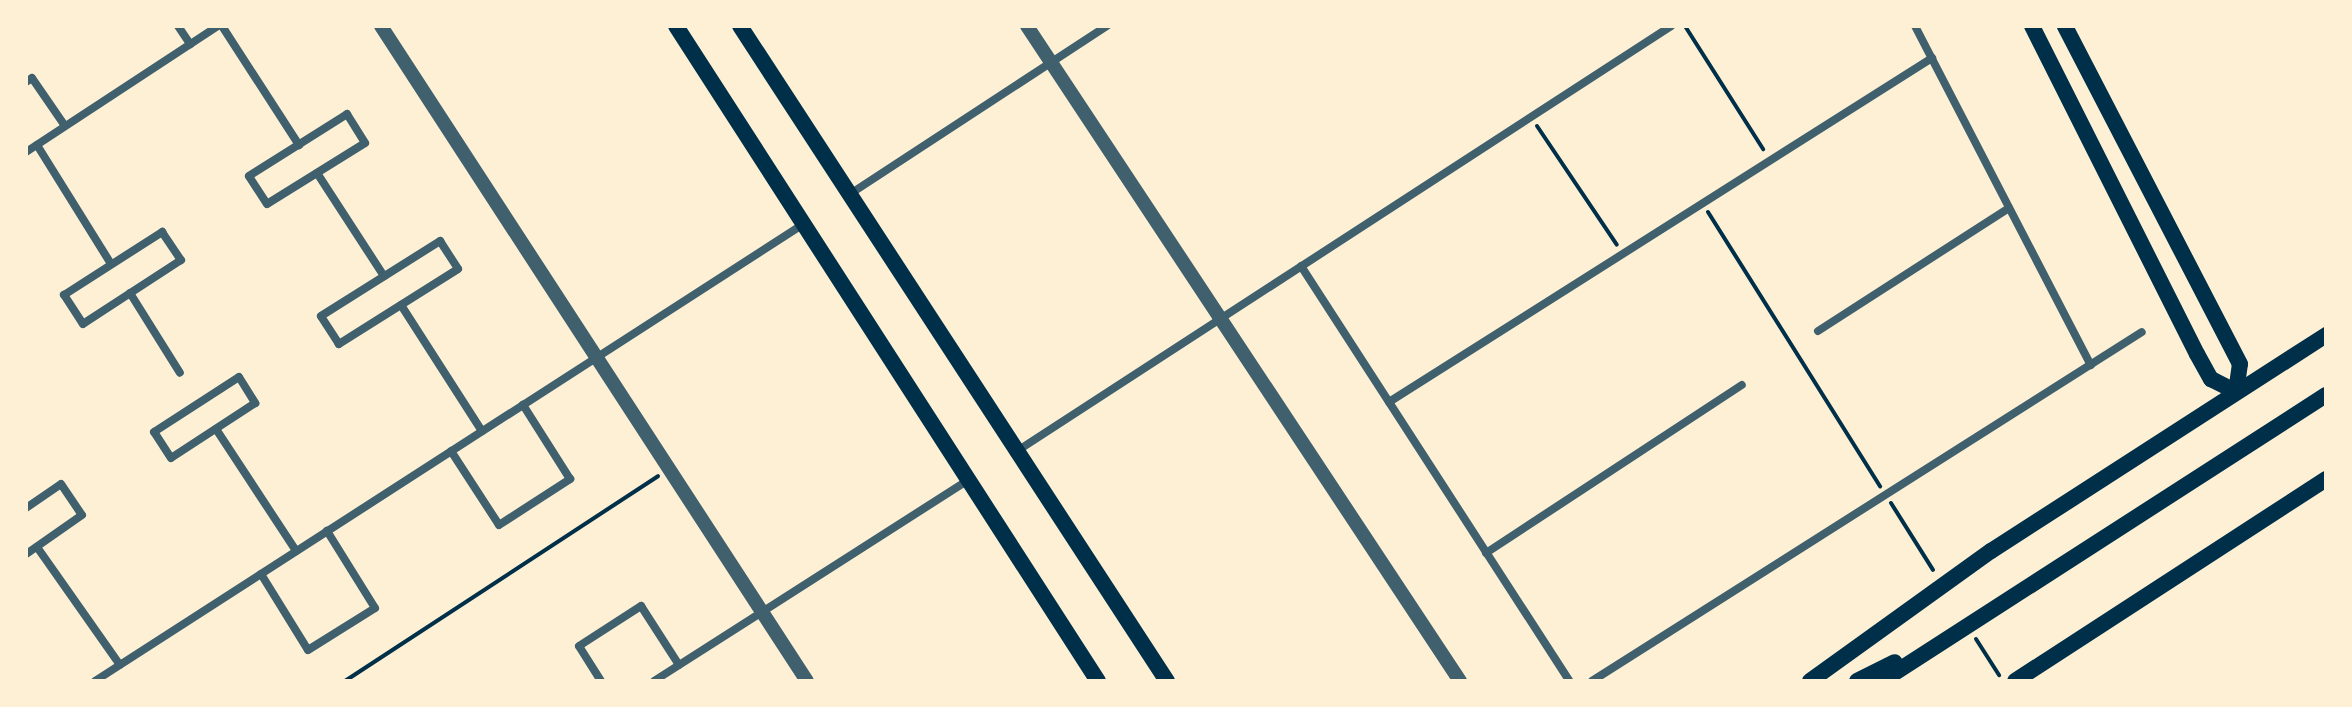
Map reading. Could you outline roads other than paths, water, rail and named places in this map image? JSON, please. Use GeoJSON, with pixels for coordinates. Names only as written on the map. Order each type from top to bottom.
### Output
{"type":"FeatureCollection","features":[{"type":"Feature","properties":{"kind":"main road"},"geometry":{"type":"LineString","coordinates":[[676,26],[1098,681]]}},
{"type":"Feature","properties":{"kind":"main road"},"geometry":{"type":"LineString","coordinates":[[740,26],[1014,453],[1167,681]]}},
{"type":"Feature","properties":{"kind":"main road"},"geometry":{"type":"LineString","coordinates":[[2032,26],[2211,379],[2236,392]]}},
{"type":"Feature","properties":{"kind":"main road"},"geometry":{"type":"LineString","coordinates":[[2065,26],[2240,364],[2236,392]]}},
{"type":"Feature","properties":{"kind":"main road"},"geometry":{"type":"LineString","coordinates":[[1810,681],[1943,586],[2326,335]]}},
{"type":"Feature","properties":{"kind":"main road"},"geometry":{"type":"LineString","coordinates":[[1882,681],[2000,609],[2326,395]]}},
{"type":"Feature","properties":{"kind":"main road"},"geometry":{"type":"LineString","coordinates":[[2015,681],[2326,479]]}},
{"type":"Feature","properties":{"kind":"main road"},"geometry":{"type":"LineString","coordinates":[[1857,681],[2000,609]]}},
{"type":"Feature","properties":{"kind":"street"},"geometry":{"type":"LineString","coordinates":[[178,26],[190,44]]}},
{"type":"Feature","properties":{"kind":"street"},"geometry":{"type":"LineString","coordinates":[[26,152],[220,26],[299,145]]}},
{"type":"Feature","properties":{"kind":"street"},"geometry":{"type":"LineString","coordinates":[[381,26],[807,681]]}},
{"type":"Feature","properties":{"kind":"street"},"geometry":{"type":"LineString","coordinates":[[1027,26],[1460,681]]}},
{"type":"Feature","properties":{"kind":"street"},"geometry":{"type":"LineString","coordinates":[[849,195],[1107,26]]}},
{"type":"Feature","properties":{"kind":"street"},"geometry":{"type":"LineString","coordinates":[[1014,453],[1671,26]]}},
{"type":"Feature","properties":{"kind":"street"},"geometry":{"type":"LineString","coordinates":[[1915,26],[2091,365]]}},
{"type":"Feature","properties":{"kind":"street"},"geometry":{"type":"LineString","coordinates":[[1389,402],[1932,58]]}},
{"type":"Feature","properties":{"kind":"street"},"geometry":{"type":"LineString","coordinates":[[26,82],[32,78],[65,126]]}},
{"type":"Feature","properties":{"kind":"street"},"geometry":{"type":"LineString","coordinates":[[347,114],[365,143],[317,173],[267,204],[249,176],[347,114]]}},
{"type":"Feature","properties":{"kind":"street"},"geometry":{"type":"LineString","coordinates":[[37,145],[111,264]]}},
{"type":"Feature","properties":{"kind":"street"},"geometry":{"type":"LineString","coordinates":[[317,173],[384,276]]}},
{"type":"Feature","properties":{"kind":"street"},"geometry":{"type":"LineString","coordinates":[[1818,331],[2009,208]]}},
{"type":"Feature","properties":{"kind":"street"},"geometry":{"type":"LineString","coordinates":[[95,681],[802,225]]}},
{"type":"Feature","properties":{"kind":"street"},"geometry":{"type":"LineString","coordinates":[[162,232],[181,260],[130,293],[83,324],[64,295],[162,232]]}},
{"type":"Feature","properties":{"kind":"street"},"geometry":{"type":"LineString","coordinates":[[440,241],[458,269],[401,305],[339,344],[321,316],[440,241]]}},
{"type":"Feature","properties":{"kind":"street"},"geometry":{"type":"LineString","coordinates":[[1301,266],[1569,681]]}},
{"type":"Feature","properties":{"kind":"street"},"geometry":{"type":"LineString","coordinates":[[130,293],[180,373]]}},
{"type":"Feature","properties":{"kind":"street"},"geometry":{"type":"LineString","coordinates":[[401,305],[482,431]]}},
{"type":"Feature","properties":{"kind":"street"},"geometry":{"type":"LineString","coordinates":[[1592,681],[2142,332]]}},
{"type":"Feature","properties":{"kind":"street"},"geometry":{"type":"LineString","coordinates":[[239,377],[255,403],[216,429],[171,458],[154,432],[239,377]]}},
{"type":"Feature","properties":{"kind":"street"},"geometry":{"type":"LineString","coordinates":[[1486,553],[1742,385]]}},
{"type":"Feature","properties":{"kind":"street"},"geometry":{"type":"LineString","coordinates":[[451,451],[499,525],[570,479],[523,405]]}},
{"type":"Feature","properties":{"kind":"street"},"geometry":{"type":"LineString","coordinates":[[216,429],[296,551]]}},
{"type":"Feature","properties":{"kind":"street"},"geometry":{"type":"LineString","coordinates":[[655,681],[967,481]]}},
{"type":"Feature","properties":{"kind":"street"},"geometry":{"type":"LineString","coordinates":[[26,508],[61,484],[82,515],[26,554]]}},
{"type":"Feature","properties":{"kind":"street"},"geometry":{"type":"LineString","coordinates":[[261,574],[308,650],[375,608],[327,531]]}},
{"type":"Feature","properties":{"kind":"street"},"geometry":{"type":"LineString","coordinates":[[37,547],[120,665]]}},
{"type":"Feature","properties":{"kind":"street"},"geometry":{"type":"LineString","coordinates":[[601,681],[579,646],[641,606],[679,665]]}}]}
